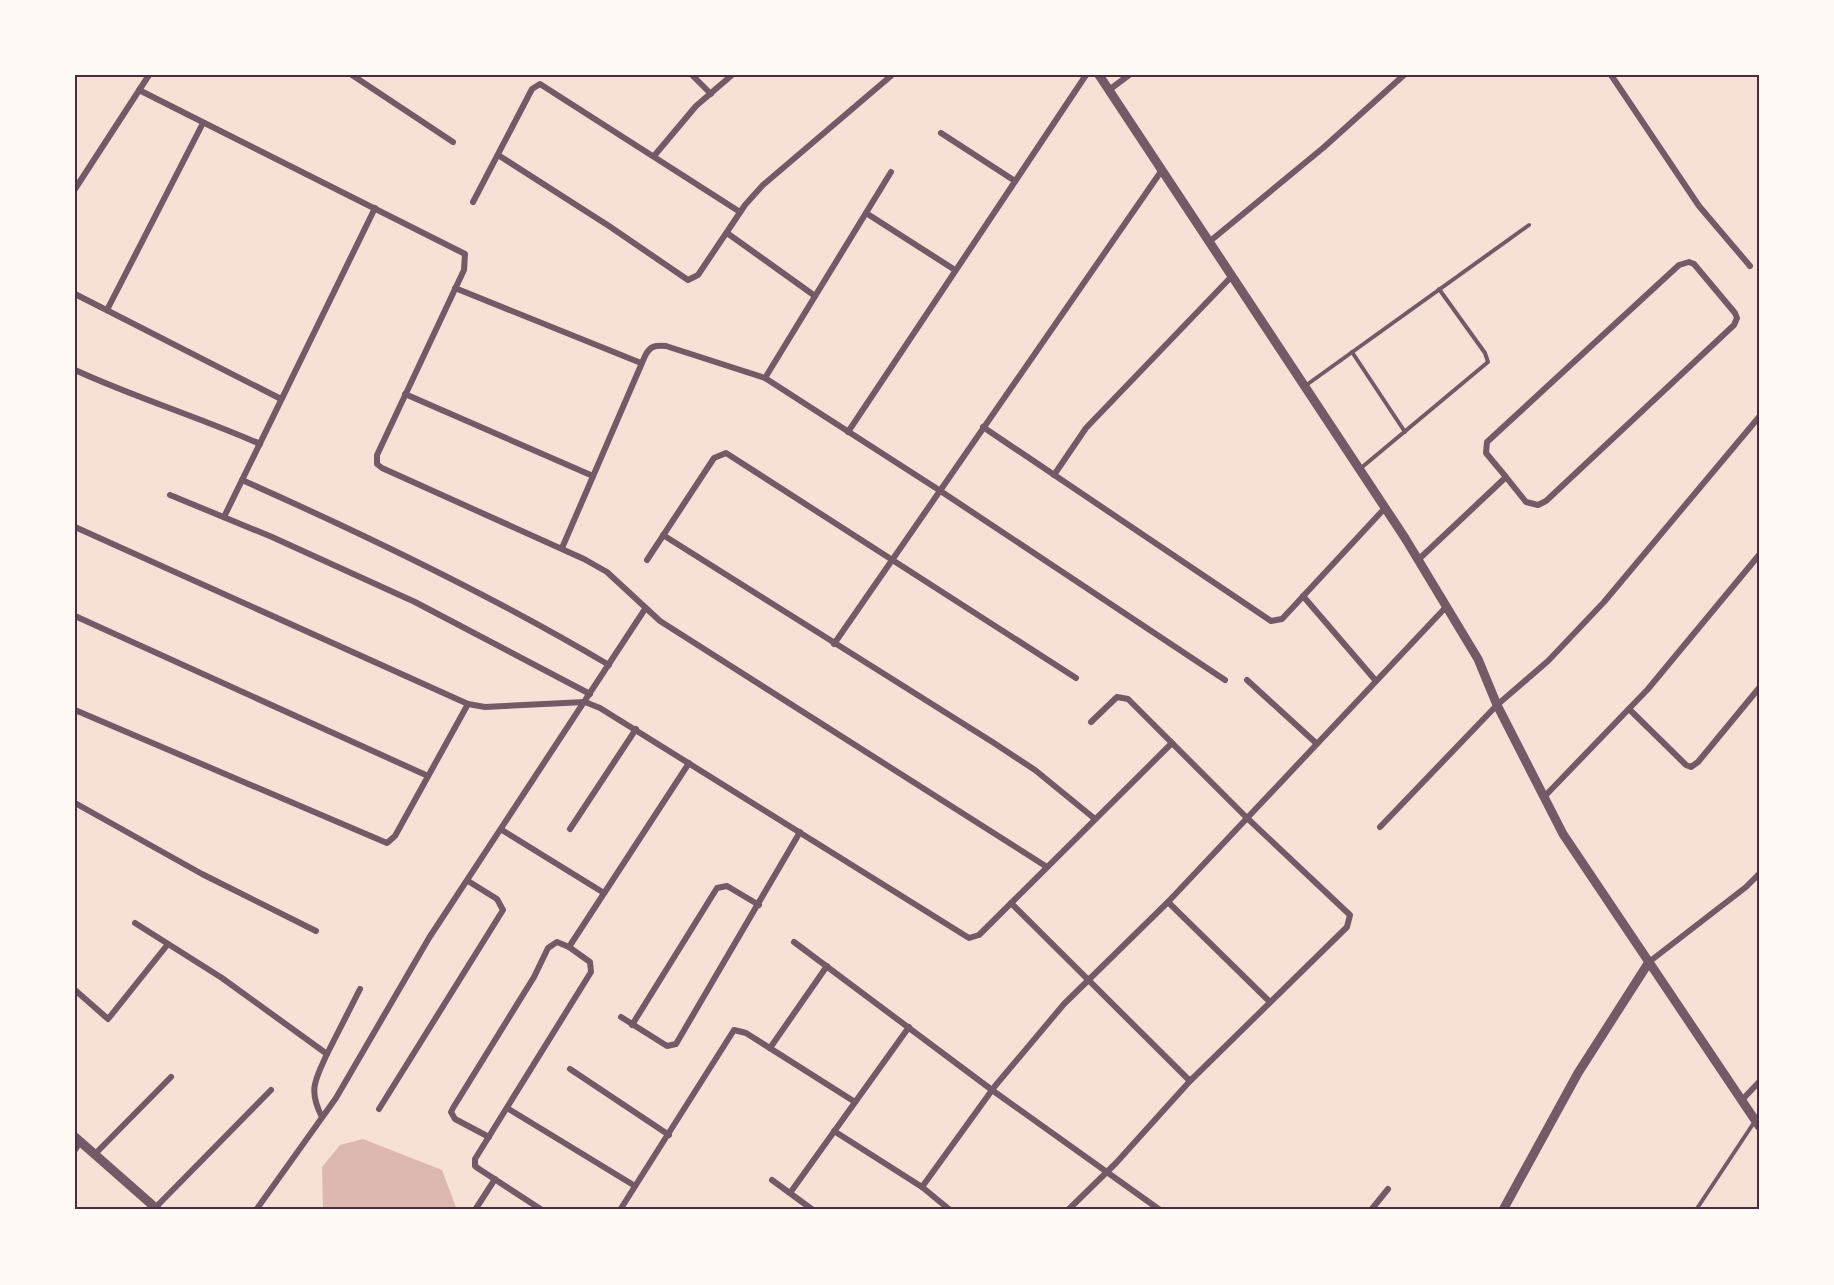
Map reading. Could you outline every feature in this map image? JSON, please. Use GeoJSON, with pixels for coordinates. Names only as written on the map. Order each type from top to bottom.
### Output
{"type":"FeatureCollection","features":[{"type":"Feature","properties":{"kind":"street"},"geometry":{"type":"LineString","coordinates":[[75,189],[149,75]]}},
{"type":"Feature","properties":{"kind":"street"},"geometry":{"type":"LineString","coordinates":[[352,75],[453,142]]}},
{"type":"Feature","properties":{"kind":"street"},"geometry":{"type":"LineString","coordinates":[[692,75],[711,93]]}},
{"type":"Feature","properties":{"kind":"street"},"geometry":{"type":"LineString","coordinates":[[654,156],[690,113],[732,75]]}},
{"type":"Feature","properties":{"kind":"street"},"geometry":{"type":"LineString","coordinates":[[498,155],[688,280],[698,275],[741,212],[781,167],[892,75]]}},
{"type":"Feature","properties":{"kind":"street"},"geometry":{"type":"LineString","coordinates":[[848,432],[1086,75]]}},
{"type":"Feature","properties":{"kind":"street"},"geometry":{"type":"LineString","coordinates":[[1099,75],[1304,387],[1361,469],[1478,659],[1497,705],[1563,834],[1757,1123]]}},
{"type":"Feature","properties":{"kind":"street"},"geometry":{"type":"LineString","coordinates":[[1109,90],[1129,75]]}},
{"type":"Feature","properties":{"kind":"street"},"geometry":{"type":"LineString","coordinates":[[1209,242],[1323,148],[1404,75]]}},
{"type":"Feature","properties":{"kind":"street"},"geometry":{"type":"LineString","coordinates":[[1611,75],[1699,206],[1750,266]]}},
{"type":"Feature","properties":{"kind":"street"},"geometry":{"type":"LineString","coordinates":[[473,201],[532,89],[540,84],[741,212]]}},
{"type":"Feature","properties":{"kind":"street"},"geometry":{"type":"LineString","coordinates":[[139,90],[465,254],[465,261],[455,288],[377,455],[378,464],[382,468],[562,548],[607,572],[645,609],[678,633],[1047,867]]}},
{"type":"Feature","properties":{"kind":"street"},"geometry":{"type":"LineString","coordinates":[[107,310],[203,123]]}},
{"type":"Feature","properties":{"kind":"street"},"geometry":{"type":"LineString","coordinates":[[941,133],[1015,181]]}},
{"type":"Feature","properties":{"kind":"street"},"geometry":{"type":"LineString","coordinates":[[834,644],[1162,170]]}},
{"type":"Feature","properties":{"kind":"street"},"geometry":{"type":"LineString","coordinates":[[765,378],[891,172]]}},
{"type":"Feature","properties":{"kind":"street"},"geometry":{"type":"LineString","coordinates":[[224,517],[375,208]]}},
{"type":"Feature","properties":{"kind":"street"},"geometry":{"type":"LineString","coordinates":[[866,213],[955,270]]}},
{"type":"Feature","properties":{"kind":"street"},"geometry":{"type":"LineString","coordinates":[[727,233],[815,296]]}},
{"type":"Feature","properties":{"kind":"street"},"geometry":{"type":"LineString","coordinates":[[1689,262],[1694,264],[1735,313],[1737,318],[1734,325],[1545,501],[1538,505],[1526,502],[1506,477],[1486,453],[1487,442],[1679,265],[1689,262]]}},
{"type":"Feature","properties":{"kind":"street"},"geometry":{"type":"LineString","coordinates":[[1054,475],[1086,429],[1232,276]]}},
{"type":"Feature","properties":{"kind":"street"},"geometry":{"type":"LineString","coordinates":[[455,288],[641,363]]}},
{"type":"Feature","properties":{"kind":"street"},"geometry":{"type":"LineString","coordinates":[[75,294],[281,399]]}},
{"type":"Feature","properties":{"kind":"street"},"geometry":{"type":"LineString","coordinates":[[562,548],[648,349],[655,345],[666,346],[765,378],[939,490],[1225,680]]}},
{"type":"Feature","properties":{"kind":"street"},"geometry":{"type":"LineString","coordinates":[[75,370],[134,397],[196,417],[260,444]]}},
{"type":"Feature","properties":{"kind":"street"},"geometry":{"type":"LineString","coordinates":[[405,394],[593,476]]}},
{"type":"Feature","properties":{"kind":"street"},"geometry":{"type":"LineString","coordinates":[[1380,827],[1497,705],[1548,661],[1604,602],[1759,417]]}},
{"type":"Feature","properties":{"kind":"street"},"geometry":{"type":"LineString","coordinates":[[983,427],[1271,621],[1282,619],[1385,508]]}},
{"type":"Feature","properties":{"kind":"street"},"geometry":{"type":"LineString","coordinates":[[647,560],[714,458],[726,453],[1076,678]]}},
{"type":"Feature","properties":{"kind":"street"},"geometry":{"type":"LineString","coordinates":[[1418,560],[1506,477]]}},
{"type":"Feature","properties":{"kind":"street"},"geometry":{"type":"LineString","coordinates":[[242,480],[423,563],[538,623],[609,664]]}},
{"type":"Feature","properties":{"kind":"street"},"geometry":{"type":"LineString","coordinates":[[170,495],[415,602],[590,694]]}},
{"type":"Feature","properties":{"kind":"street"},"geometry":{"type":"LineString","coordinates":[[75,527],[468,704],[485,707],[585,702],[600,708],[969,939],[979,935],[1172,743]]}},
{"type":"Feature","properties":{"kind":"street"},"geometry":{"type":"LineString","coordinates":[[663,535],[1002,748],[1035,770],[1095,819]]}},
{"type":"Feature","properties":{"kind":"street"},"geometry":{"type":"LineString","coordinates":[[1544,797],[1629,708],[1759,555]]}},
{"type":"Feature","properties":{"kind":"street"},"geometry":{"type":"LineString","coordinates":[[1303,596],[1376,681]]}},
{"type":"Feature","properties":{"kind":"street"},"geometry":{"type":"LineString","coordinates":[[922,1187],[992,1090],[1064,1004],[1168,902],[1446,607]]}},
{"type":"Feature","properties":{"kind":"street"},"geometry":{"type":"LineString","coordinates":[[256,1210],[322,1117],[429,938],[645,609]]}},
{"type":"Feature","properties":{"kind":"street"},"geometry":{"type":"LineString","coordinates":[[75,616],[428,776]]}},
{"type":"Feature","properties":{"kind":"street"},"geometry":{"type":"LineString","coordinates":[[1247,680],[1317,743]]}},
{"type":"Feature","properties":{"kind":"street"},"geometry":{"type":"LineString","coordinates":[[1629,708],[1686,765],[1691,767],[1698,762],[1759,688]]}},
{"type":"Feature","properties":{"kind":"street"},"geometry":{"type":"LineString","coordinates":[[1068,1210],[1107,1172],[1190,1081],[1347,927],[1350,915],[1347,909],[1246,817],[1124,696],[1117,698],[1091,722]]}},
{"type":"Feature","properties":{"kind":"street"},"geometry":{"type":"LineString","coordinates":[[75,710],[243,779],[381,842],[392,841],[468,704]]}},
{"type":"Feature","properties":{"kind":"street"},"geometry":{"type":"LineString","coordinates":[[570,829],[636,729]]}},
{"type":"Feature","properties":{"kind":"street"},"geometry":{"type":"LineString","coordinates":[[569,947],[689,763]]}},
{"type":"Feature","properties":{"kind":"street"},"geometry":{"type":"LineString","coordinates":[[75,803],[202,874],[316,932]]}},
{"type":"Feature","properties":{"kind":"street"},"geometry":{"type":"LineString","coordinates":[[502,830],[604,893]]}},
{"type":"Feature","properties":{"kind":"street"},"geometry":{"type":"LineString","coordinates":[[621,1017],[667,1046],[676,1044],[800,832]]}},
{"type":"Feature","properties":{"kind":"street"},"geometry":{"type":"LineString","coordinates":[[1503,1210],[1578,1073],[1649,962],[1746,887],[1759,874]]}},
{"type":"Feature","properties":{"kind":"street"},"geometry":{"type":"LineString","coordinates":[[379,1108],[503,910],[497,899],[468,881]]}},
{"type":"Feature","properties":{"kind":"street"},"geometry":{"type":"LineString","coordinates":[[632,1025],[717,888],[728,886],[759,905]]}},
{"type":"Feature","properties":{"kind":"street"},"geometry":{"type":"LineString","coordinates":[[1168,902],[1270,1002]]}},
{"type":"Feature","properties":{"kind":"street"},"geometry":{"type":"LineString","coordinates":[[1011,903],[1190,1081]]}},
{"type":"Feature","properties":{"kind":"street"},"geometry":{"type":"LineString","coordinates":[[135,923],[327,1054]]}},
{"type":"Feature","properties":{"kind":"street"},"geometry":{"type":"LineString","coordinates":[[489,1137],[455,1119],[451,1112],[534,977],[548,948],[557,942],[569,947],[590,962],[591,972],[474,1163],[542,1210]]}},
{"type":"Feature","properties":{"kind":"street"},"geometry":{"type":"LineString","coordinates":[[794,942],[992,1090],[1160,1210]]}},
{"type":"Feature","properties":{"kind":"street"},"geometry":{"type":"LineString","coordinates":[[75,990],[108,1019],[168,944]]}},
{"type":"Feature","properties":{"kind":"street"},"geometry":{"type":"LineString","coordinates":[[770,1048],[827,966]]}},
{"type":"Feature","properties":{"kind":"street"},"geometry":{"type":"LineString","coordinates":[[322,1117],[316,1105],[314,1089],[327,1054],[360,989]]}},
{"type":"Feature","properties":{"kind":"street"},"geometry":{"type":"LineString","coordinates":[[790,1193],[909,1027]]}},
{"type":"Feature","properties":{"kind":"street"},"geometry":{"type":"LineString","coordinates":[[620,1210],[669,1135],[730,1034],[739,1030],[855,1102]]}},
{"type":"Feature","properties":{"kind":"street"},"geometry":{"type":"LineString","coordinates":[[570,1069],[669,1135]]}},
{"type":"Feature","properties":{"kind":"street"},"geometry":{"type":"LineString","coordinates":[[94,1155],[171,1077]]}},
{"type":"Feature","properties":{"kind":"street"},"geometry":{"type":"LineString","coordinates":[[1742,1100],[1759,1082]]}},
{"type":"Feature","properties":{"kind":"street"},"geometry":{"type":"LineString","coordinates":[[77,1143],[156,1209],[271,1090]]}},
{"type":"Feature","properties":{"kind":"street"},"geometry":{"type":"LineString","coordinates":[[507,1108],[635,1186]]}},
{"type":"Feature","properties":{"kind":"street"},"geometry":{"type":"LineString","coordinates":[[834,1131],[922,1187],[950,1210]]}},
{"type":"Feature","properties":{"kind":"street"},"geometry":{"type":"LineString","coordinates":[[475,1210],[495,1179]]}},
{"type":"Feature","properties":{"kind":"street"},"geometry":{"type":"LineString","coordinates":[[772,1180],[813,1210]]}},
{"type":"Feature","properties":{"kind":"street"},"geometry":{"type":"LineString","coordinates":[[1371,1210],[1388,1189]]}},
{"type":"Feature","properties":{"kind":"lane"},"geometry":{"type":"LineString","coordinates":[[1304,387],[1529,225]]}},
{"type":"Feature","properties":{"kind":"lane"},"geometry":{"type":"LineString","coordinates":[[1361,469],[1488,362],[1485,353],[1439,289]]}},
{"type":"Feature","properties":{"kind":"lane"},"geometry":{"type":"LineString","coordinates":[[1352,352],[1405,432]]}},
{"type":"Feature","properties":{"kind":"lane"},"geometry":{"type":"LineString","coordinates":[[1696,1210],[1757,1123]]}},
{"type":"Feature","properties":{"kind":"shaded area"},"geometry":{"type":"Polygon","coordinates":[[[363,1139],[442,1170],[457,1210],[323,1210],[322,1167],[340,1145],[363,1139]]]}}]}
